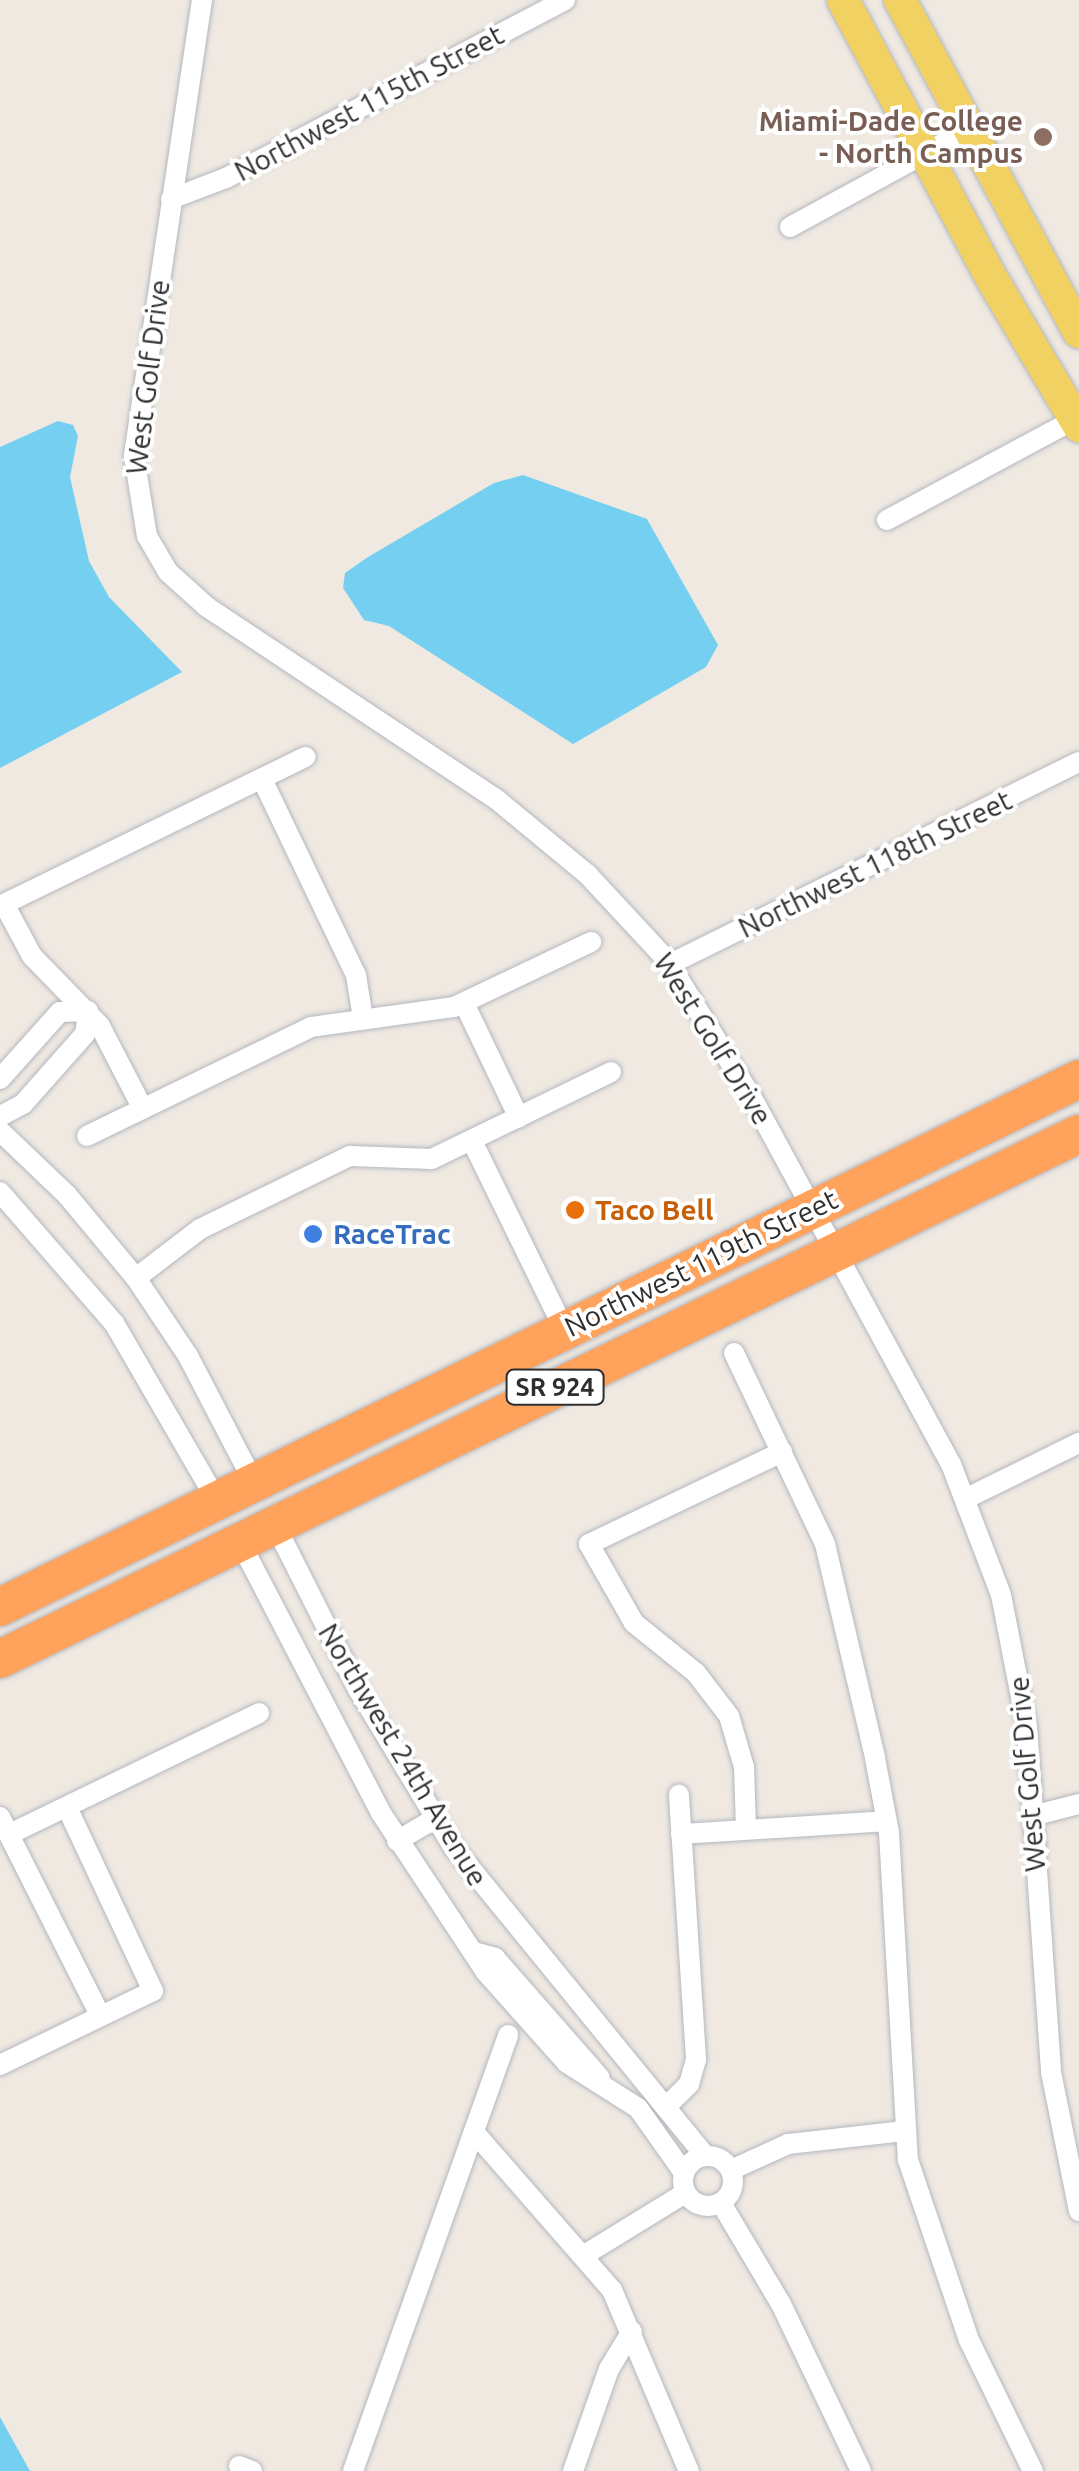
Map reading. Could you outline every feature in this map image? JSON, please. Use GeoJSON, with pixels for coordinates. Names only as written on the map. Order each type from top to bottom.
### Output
{"type":"FeatureCollection","features":[{"type":"Feature","properties":{"kind":"highway","name":"Northwest 119th Street"},"geometry":{"type":"LineString","coordinates":[[0,1607],[1079,1079]]}},
{"type":"Feature","properties":{"kind":"highway","name":"Northwest 119th Street"},"geometry":{"type":"LineString","coordinates":[[0,1660],[834,1249],[1079,1134]]}},
{"type":"Feature","properties":{"kind":"highway"},"geometry":{"type":"LineString","coordinates":[[254,1483],[275,1525]]}},
{"type":"Feature","properties":{"kind":"highway"},"geometry":{"type":"LineString","coordinates":[[217,1501],[240,1542]]}},
{"type":"Feature","properties":{"kind":"main road"},"geometry":{"type":"LineString","coordinates":[[843,0],[924,154],[1078,421]]}},
{"type":"Feature","properties":{"kind":"main road"},"geometry":{"type":"LineString","coordinates":[[900,0],[1079,332]]}},
{"type":"Feature","properties":{"kind":"street","name":"West Golf Drive"},"geometry":{"type":"LineString","coordinates":[[202,0],[134,456],[140,513],[162,564],[219,616],[531,826],[612,898],[670,964],[733,1063],[967,1498],[1018,1668],[1047,2038],[1072,2153],[1079,2211]]}},
{"type":"Feature","properties":{"kind":"street","name":"Northwest 115th Street"},"geometry":{"type":"LineString","coordinates":[[171,199],[226,178],[565,0]]}},
{"type":"Feature","properties":{"kind":"street"},"geometry":{"type":"LineString","coordinates":[[790,227],[968,130]]}},
{"type":"Feature","properties":{"kind":"street"},"geometry":{"type":"LineString","coordinates":[[886,520],[1078,421]]}},
{"type":"Feature","properties":{"kind":"street"},"geometry":{"type":"LineString","coordinates":[[143,1109],[88,1011],[32,956],[2,905],[306,758]]}},
{"type":"Feature","properties":{"kind":"street","name":"Northwest 118th Street"},"geometry":{"type":"LineString","coordinates":[[670,964],[1079,762]]}},
{"type":"Feature","properties":{"kind":"street"},"geometry":{"type":"LineString","coordinates":[[262,779],[356,975],[363,1018]]}},
{"type":"Feature","properties":{"kind":"street"},"geometry":{"type":"LineString","coordinates":[[87,1136],[310,1027],[464,1003],[592,942]]}},
{"type":"Feature","properties":{"kind":"street"},"geometry":{"type":"LineString","coordinates":[[464,1003],[519,1118]]}},
{"type":"Feature","properties":{"kind":"street"},"geometry":{"type":"LineString","coordinates":[[0,1079],[60,1012],[88,1011]]}},
{"type":"Feature","properties":{"kind":"street"},"geometry":{"type":"LineString","coordinates":[[0,1116],[23,1104],[85,1034],[88,1011]]}},
{"type":"Feature","properties":{"kind":"street"},"geometry":{"type":"LineString","coordinates":[[44,1030],[59,1034],[70,1050]]}},
{"type":"Feature","properties":{"kind":"street"},"geometry":{"type":"LineString","coordinates":[[136,1278],[200,1229],[350,1156],[432,1158],[612,1072]]}},
{"type":"Feature","properties":{"kind":"street"},"geometry":{"type":"LineString","coordinates":[[0,1132],[66,1194],[136,1278],[188,1356],[254,1483]]}},
{"type":"Feature","properties":{"kind":"street"},"geometry":{"type":"LineString","coordinates":[[472,1141],[564,1330]]}},
{"type":"Feature","properties":{"kind":"street"},"geometry":{"type":"LineString","coordinates":[[0,1192],[114,1323],[217,1501]]}},
{"type":"Feature","properties":{"kind":"street"},"geometry":{"type":"LineString","coordinates":[[734,1353],[828,1554],[887,1822],[903,2131],[963,2323],[1032,2471]]}},
{"type":"Feature","properties":{"kind":"street"},"geometry":{"type":"LineString","coordinates":[[967,1498],[1079,1443]]}},
{"type":"Feature","properties":{"kind":"street"},"geometry":{"type":"LineString","coordinates":[[746,1829],[744,1767],[729,1716],[696,1673],[634,1623],[588,1544],[782,1452]]}},
{"type":"Feature","properties":{"kind":"street","name":"Northwest 24th Avenue"},"geometry":{"type":"LineString","coordinates":[[275,1525],[334,1646],[436,1818],[488,1896],[705,2156]]}},
{"type":"Feature","properties":{"kind":"street","name":"Northwest 24th Avenue"},"geometry":{"type":"LineString","coordinates":[[240,1542],[398,1841],[478,1953],[486,1971],[559,2055],[638,2108],[685,2183]]}},
{"type":"Feature","properties":{"kind":"street"},"geometry":{"type":"LineString","coordinates":[[5,1826],[66,1807],[259,1713]]}},
{"type":"Feature","properties":{"kind":"street"},"geometry":{"type":"LineString","coordinates":[[666,2107],[689,2084],[696,2059],[679,1795]]}},
{"type":"Feature","properties":{"kind":"street"},"geometry":{"type":"LineString","coordinates":[[0,1798],[5,1826],[100,2015]]}},
{"type":"Feature","properties":{"kind":"street"},"geometry":{"type":"LineString","coordinates":[[1032,1816],[1079,1804]]}},
{"type":"Feature","properties":{"kind":"street"},"geometry":{"type":"LineString","coordinates":[[0,2065],[152,1991],[66,1807]]}},
{"type":"Feature","properties":{"kind":"street"},"geometry":{"type":"LineString","coordinates":[[398,1841],[436,1818]]}},
{"type":"Feature","properties":{"kind":"street"},"geometry":{"type":"LineString","coordinates":[[682,1834],[887,1822]]}},
{"type":"Feature","properties":{"kind":"street","name":"Northwest 24th Avenue"},"geometry":{"type":"LineString","coordinates":[[478,1953],[495,1958],[604,2082]]}},
{"type":"Feature","properties":{"kind":"street"},"geometry":{"type":"LineString","coordinates":[[573,2045],[598,2026]]}},
{"type":"Feature","properties":{"kind":"street"},"geometry":{"type":"LineString","coordinates":[[353,2471],[508,2035]]}},
{"type":"Feature","properties":{"kind":"street"},"geometry":{"type":"LineString","coordinates":[[731,2170],[788,2144],[903,2131]]}},
{"type":"Feature","properties":{"kind":"street"},"geometry":{"type":"LineString","coordinates":[[474,2132],[586,2254],[632,2331],[689,2471]]}},
{"type":"Feature","properties":{"kind":"street"},"geometry":{"type":"LineString","coordinates":[[586,2254],[685,2183],[705,2156],[731,2170]]}},
{"type":"Feature","properties":{"kind":"street"},"geometry":{"type":"LineString","coordinates":[[685,2183],[705,2206],[721,2203],[733,2184],[731,2170]]}},
{"type":"Feature","properties":{"kind":"street"},"geometry":{"type":"LineString","coordinates":[[721,2203],[772,2286],[861,2471]]}},
{"type":"Feature","properties":{"kind":"street"},"geometry":{"type":"LineString","coordinates":[[573,2471],[609,2369],[632,2331]]}},
{"type":"Feature","properties":{"kind":"water"},"geometry":{"type":"Polygon","coordinates":[[[58,421],[73,425],[78,436],[70,477],[89,561],[109,597],[182,672],[0,768],[0,447],[58,421]]]}},
{"type":"Feature","properties":{"kind":"water"},"geometry":{"type":"Polygon","coordinates":[[[523,475],[647,519],[718,645],[706,667],[573,744],[389,626],[364,620],[343,588],[345,573],[368,557],[494,483],[523,475]]]}},
{"type":"Feature","properties":{"kind":"water"},"geometry":{"type":"Polygon","coordinates":[[[0,2417],[30,2471],[0,2471],[0,2417]]]}},
{"type":"Feature","properties":{"kind":"place","name":"Miami-Dade College - North Campus"},"geometry":{"type":"Point","coordinates":[1043,137]}},
{"type":"Feature","properties":{"kind":"place","name":"Taco Bell"},"geometry":{"type":"Point","coordinates":[575,1210]}},
{"type":"Feature","properties":{"kind":"place","name":"RaceTrac"},"geometry":{"type":"Point","coordinates":[313,1234]}}]}
